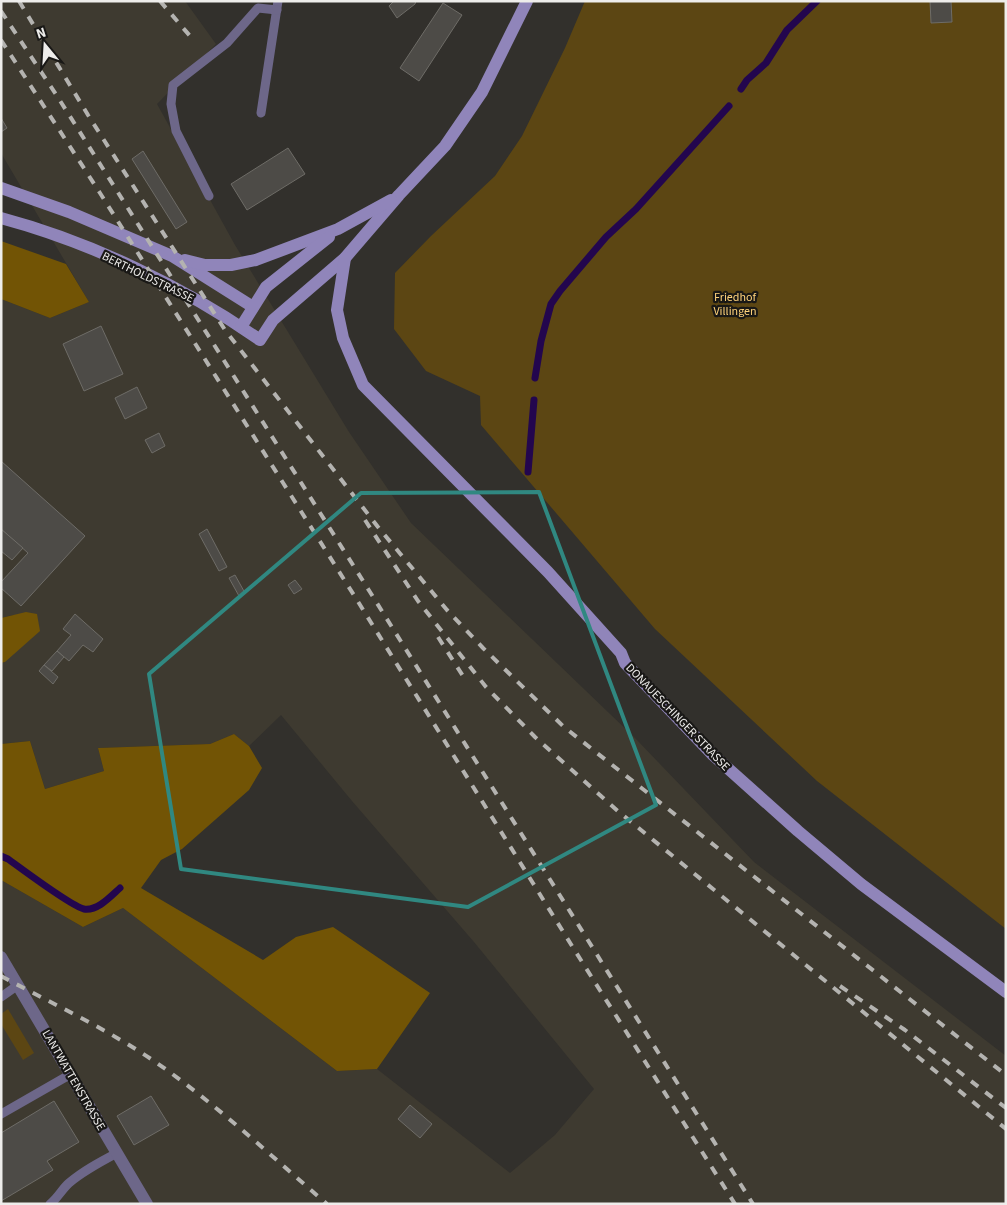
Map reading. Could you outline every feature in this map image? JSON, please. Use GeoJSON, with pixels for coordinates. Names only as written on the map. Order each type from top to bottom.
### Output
{"type":"FeatureCollection","features":[{"type":"Feature","properties":{"kind":"main road"},"geometry":{"type":"LineString","coordinates":[[345,258],[399,195],[445,146],[482,92],[526,1]]}},
{"type":"Feature","properties":{"kind":"main road","name":"BERTHOLDSTRASSE"},"geometry":{"type":"LineString","coordinates":[[7,190],[69,212],[172,256],[253,307]]}},
{"type":"Feature","properties":{"kind":"main road"},"geometry":{"type":"LineString","coordinates":[[172,256],[205,265],[231,265],[256,260],[338,229],[399,195]]}},
{"type":"Feature","properties":{"kind":"main road","name":"BERTHOLDSTRASSE"},"geometry":{"type":"LineString","coordinates":[[1,218],[32,226],[119,260],[215,310],[260,340],[273,320],[345,258]]}},
{"type":"Feature","properties":{"kind":"main road"},"geometry":{"type":"LineString","coordinates":[[241,327],[266,287],[338,229]]}},
{"type":"Feature","properties":{"kind":"main road","name":"DONAUESCHINGER STRASSE"},"geometry":{"type":"LineString","coordinates":[[345,258],[337,310],[343,338],[363,385],[548,572],[621,653],[625,663],[713,755],[861,884],[1006,992]]}},
{"type":"Feature","properties":{"kind":"street","name":"LANTWATTENSTRASSE"},"geometry":{"type":"LineString","coordinates":[[1,957],[147,1204]]}},
{"type":"Feature","properties":{"kind":"lane"},"geometry":{"type":"LineString","coordinates":[[210,196],[176,131],[171,104],[173,85],[227,43],[258,8],[278,6],[261,114]]}},
{"type":"Feature","properties":{"kind":"lane"},"geometry":{"type":"LineString","coordinates":[[1,996],[18,985]]}},
{"type":"Feature","properties":{"kind":"lane"},"geometry":{"type":"LineString","coordinates":[[1,1114],[71,1074]]}},
{"type":"Feature","properties":{"kind":"lane"},"geometry":{"type":"LineString","coordinates":[[50,1204],[68,1184],[91,1167],[117,1152]]}},
{"type":"Feature","properties":{"kind":"highlighted area"},"geometry":{"type":"Polygon","coordinates":[[[539,492],[656,805],[468,907],[181,869],[149,674],[361,493],[539,492]]]}},
{"type":"Feature","properties":{"kind":"shaded area"},"geometry":{"type":"Polygon","coordinates":[[[1,1],[185,1],[216,44],[157,104],[235,245],[349,432],[411,523],[635,738],[754,862],[1006,1056],[1006,1204],[1,1204],[1,880],[83,927],[123,908],[337,1071],[377,1069],[510,1173],[555,1135],[594,1089],[474,942],[352,801],[281,715],[249,746],[234,734],[210,744],[98,748],[104,771],[45,789],[30,741],[1,744],[1,663],[5,662],[13,615],[1,618],[1,299],[50,318],[89,302],[1,153],[1,1]]]}},
{"type":"Feature","properties":{"kind":"shaded area"},"geometry":{"type":"Polygon","coordinates":[[[1,241],[66,264],[89,302],[50,318],[1,299],[1,241]]]}},
{"type":"Feature","properties":{"kind":"shaded area"},"geometry":{"type":"Polygon","coordinates":[[[26,612],[37,614],[40,631],[5,662],[1,663],[1,618],[26,612]]]}},
{"type":"Feature","properties":{"kind":"shaded area"},"geometry":{"type":"Polygon","coordinates":[[[234,734],[249,746],[262,768],[249,790],[182,849],[161,860],[141,888],[263,960],[296,937],[333,927],[430,993],[377,1069],[337,1071],[123,908],[83,927],[1,880],[1,744],[30,741],[45,789],[104,771],[98,748],[210,744],[234,734]]]}},
{"type":"Feature","properties":{"kind":"green space","name":"Friedhof Villingen"},"geometry":{"type":"Polygon","coordinates":[[[585,1],[1006,1],[1006,929],[817,781],[655,629],[481,425],[480,396],[426,371],[394,329],[395,273],[495,176],[522,136],[565,48],[585,1]]]}},
{"type":"Feature","properties":{"kind":"green space"},"geometry":{"type":"Polygon","coordinates":[[[8,1009],[34,1053],[23,1060],[1,1024],[1,1014],[8,1009]]]}},
{"type":"Feature","properties":{"kind":"building"},"geometry":{"type":"Polygon","coordinates":[[[394,1],[416,1],[415,4],[397,18],[389,6],[394,1]]]}},
{"type":"Feature","properties":{"kind":"building"},"geometry":{"type":"Polygon","coordinates":[[[930,1],[951,1],[952,22],[931,23],[930,1]]]}},
{"type":"Feature","properties":{"kind":"building"},"geometry":{"type":"Polygon","coordinates":[[[443,3],[462,15],[419,81],[400,68],[443,3]]]}},
{"type":"Feature","properties":{"kind":"building"},"geometry":{"type":"Polygon","coordinates":[[[1,118],[7,128],[1,132],[1,118]]]}},
{"type":"Feature","properties":{"kind":"building"},"geometry":{"type":"Polygon","coordinates":[[[288,148],[305,174],[247,210],[231,184],[288,148]]]}},
{"type":"Feature","properties":{"kind":"building"},"geometry":{"type":"Polygon","coordinates":[[[143,151],[187,222],[176,229],[132,159],[143,151]]]}},
{"type":"Feature","properties":{"kind":"building"},"geometry":{"type":"Polygon","coordinates":[[[101,326],[123,374],[84,391],[63,344],[101,326]]]}},
{"type":"Feature","properties":{"kind":"building"},"geometry":{"type":"Polygon","coordinates":[[[137,387],[147,408],[125,419],[115,398],[137,387]]]}},
{"type":"Feature","properties":{"kind":"building"},"geometry":{"type":"Polygon","coordinates":[[[159,433],[165,446],[152,453],[145,440],[159,433]]]}},
{"type":"Feature","properties":{"kind":"building"},"geometry":{"type":"Polygon","coordinates":[[[1,461],[85,536],[21,606],[1,588],[1,582],[28,553],[1,529],[1,461]]]}},
{"type":"Feature","properties":{"kind":"building"},"geometry":{"type":"Polygon","coordinates":[[[1,529],[23,548],[12,560],[1,551],[1,529]]]}},
{"type":"Feature","properties":{"kind":"building"},"geometry":{"type":"Polygon","coordinates":[[[207,529],[227,567],[219,571],[199,534],[207,529]]]}},
{"type":"Feature","properties":{"kind":"building"},"geometry":{"type":"Polygon","coordinates":[[[235,575],[245,593],[239,596],[229,578],[235,575]]]}},
{"type":"Feature","properties":{"kind":"building"},"geometry":{"type":"Polygon","coordinates":[[[295,580],[302,589],[294,594],[288,585],[295,580]]]}},
{"type":"Feature","properties":{"kind":"building"},"geometry":{"type":"Polygon","coordinates":[[[75,614],[103,639],[93,652],[83,645],[69,661],[57,651],[71,635],[63,629],[75,614]]]}},
{"type":"Feature","properties":{"kind":"building"},"geometry":{"type":"Polygon","coordinates":[[[57,651],[64,657],[52,671],[44,665],[57,651]]]}},
{"type":"Feature","properties":{"kind":"building"},"geometry":{"type":"Polygon","coordinates":[[[44,665],[58,677],[53,684],[39,671],[44,665]]]}},
{"type":"Feature","properties":{"kind":"building"},"geometry":{"type":"Polygon","coordinates":[[[151,1096],[169,1125],[134,1145],[117,1116],[151,1096]]]}},
{"type":"Feature","properties":{"kind":"building"},"geometry":{"type":"Polygon","coordinates":[[[54,1101],[79,1142],[47,1161],[53,1170],[1,1201],[1,1133],[54,1101]]]}},
{"type":"Feature","properties":{"kind":"building"},"geometry":{"type":"Polygon","coordinates":[[[410,1105],[432,1124],[420,1138],[398,1119],[410,1105]]]}},
{"type":"Feature","properties":{"kind":"waterway"},"geometry":{"type":"LineString","coordinates":[[741,89],[747,80],[766,63],[787,30],[817,1]]}},
{"type":"Feature","properties":{"kind":"waterway"},"geometry":{"type":"LineString","coordinates":[[535,378],[541,341],[551,304],[560,291],[606,237],[636,209],[729,106]]}},
{"type":"Feature","properties":{"kind":"waterway"},"geometry":{"type":"LineString","coordinates":[[528,472],[534,400]]}},
{"type":"Feature","properties":{"kind":"waterway"},"geometry":{"type":"LineString","coordinates":[[1,856],[8,859],[46,887],[84,909],[94,908],[120,888]]}},
{"type":"Feature","properties":{"kind":"railway"},"geometry":{"type":"LineString","coordinates":[[19,1],[88,115],[225,330],[378,527],[447,610],[564,727],[1006,1075]]}},
{"type":"Feature","properties":{"kind":"railway"},"geometry":{"type":"LineString","coordinates":[[160,1],[190,36]]}},
{"type":"Feature","properties":{"kind":"railway"},"geometry":{"type":"LineString","coordinates":[[1,11],[59,99],[370,592],[753,1204]]}},
{"type":"Feature","properties":{"kind":"railway"},"geometry":{"type":"LineString","coordinates":[[1,40],[357,600],[735,1204]]}},
{"type":"Feature","properties":{"kind":"railway"},"geometry":{"type":"LineString","coordinates":[[365,520],[418,601],[486,687],[535,737],[619,812],[1006,1129]]}},
{"type":"Feature","properties":{"kind":"railway"},"geometry":{"type":"LineString","coordinates":[[438,637],[463,676]]}},
{"type":"Feature","properties":{"kind":"railway"},"geometry":{"type":"LineString","coordinates":[[1,976],[98,1027],[136,1049],[177,1077],[221,1112],[327,1204]]}},
{"type":"Feature","properties":{"kind":"railway"},"geometry":{"type":"LineString","coordinates":[[840,986],[905,1030],[1006,1108]]}}]}
